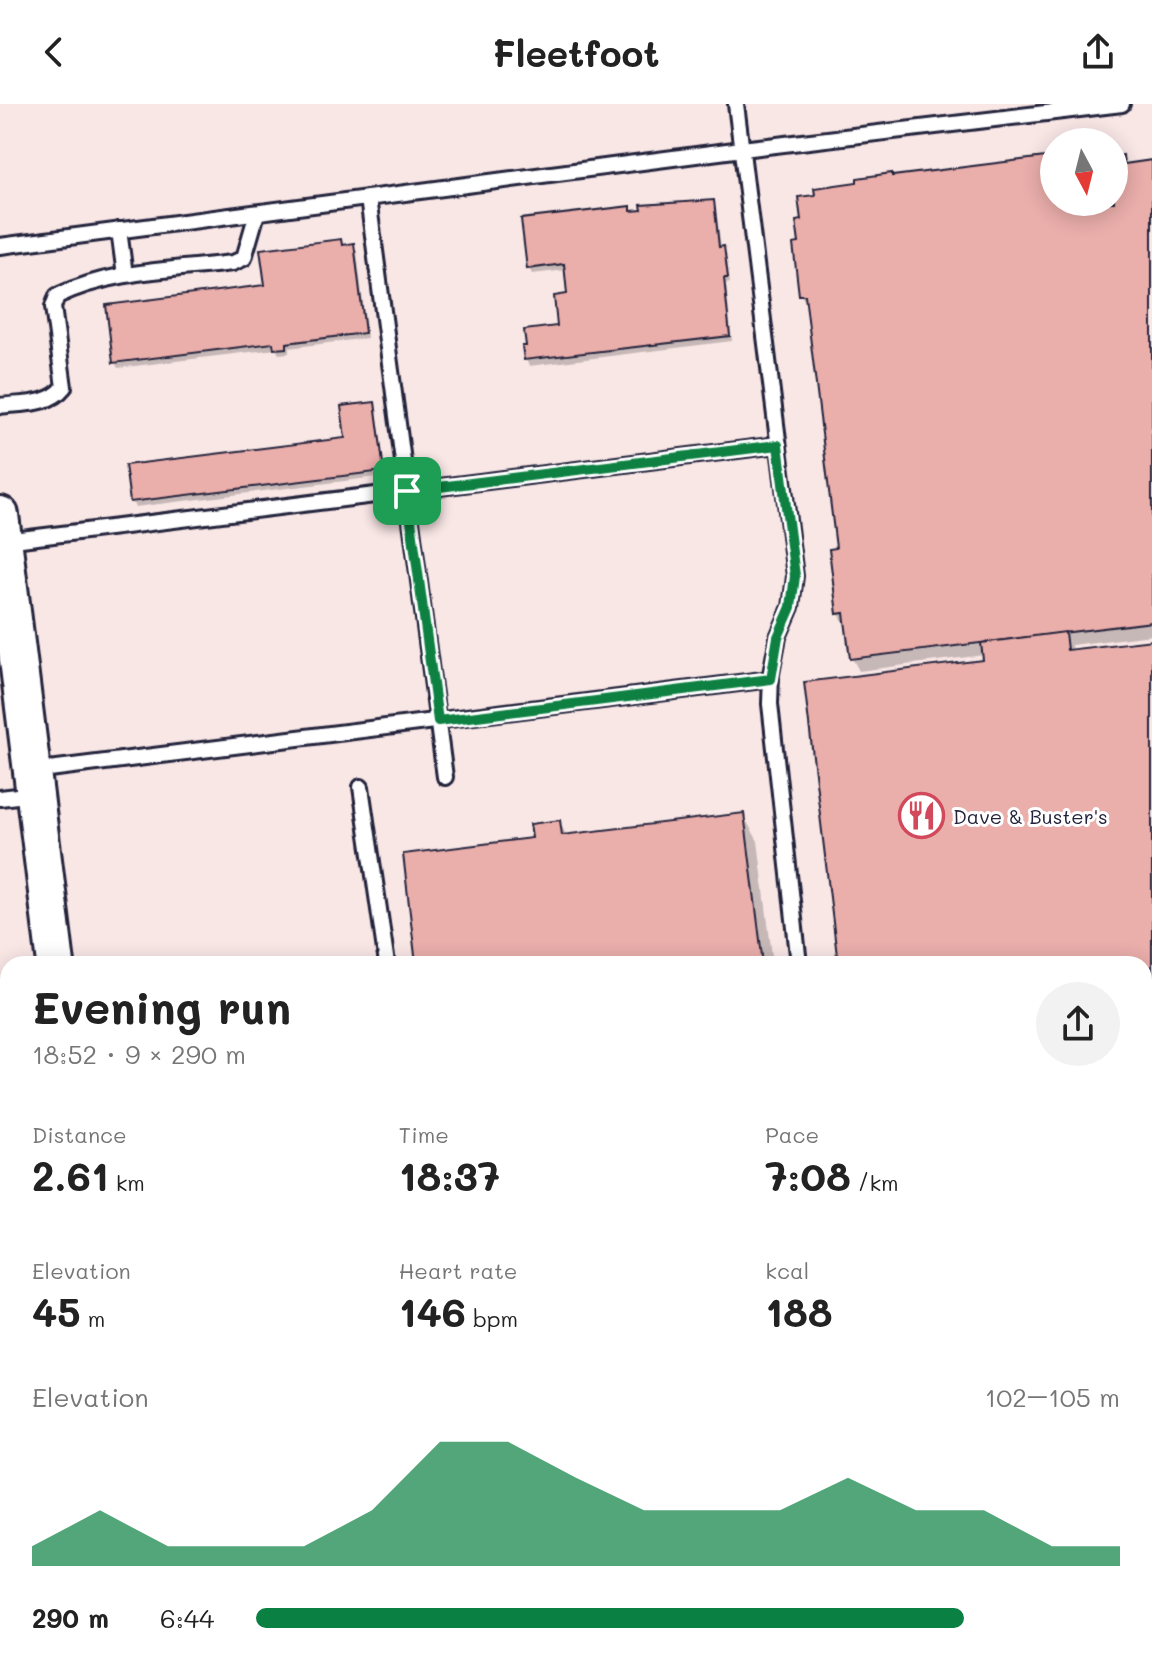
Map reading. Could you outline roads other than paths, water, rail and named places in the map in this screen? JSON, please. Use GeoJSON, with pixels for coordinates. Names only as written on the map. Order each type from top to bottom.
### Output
{"type":"FeatureCollection","features":[{"type":"Feature","properties":{"kind":"street"},"geometry":{"type":"LineString","coordinates":[[2,528],[22,787],[54,956]]}},
{"type":"Feature","properties":{"kind":"lane"},"geometry":{"type":"LineString","coordinates":[[736,104],[795,576],[791,607],[778,637],[770,704],[798,956]]}},
{"type":"Feature","properties":{"kind":"lane"},"geometry":{"type":"LineString","coordinates":[[0,246],[742,149],[1122,104]]}},
{"type":"Feature","properties":{"kind":"lane"},"geometry":{"type":"LineString","coordinates":[[368,198],[445,777]]}},
{"type":"Feature","properties":{"kind":"lane"},"geometry":{"type":"LineString","coordinates":[[0,406],[46,401],[57,396],[64,387],[53,307],[57,296],[125,275],[233,263],[244,258],[257,213]]}},
{"type":"Feature","properties":{"kind":"lane"},"geometry":{"type":"LineString","coordinates":[[119,230],[125,275]]}},
{"type":"Feature","properties":{"kind":"lane"},"geometry":{"type":"LineString","coordinates":[[2,528],[407,491],[778,445]]}},
{"type":"Feature","properties":{"kind":"lane"},"geometry":{"type":"LineString","coordinates":[[22,787],[438,721],[771,679]]}},
{"type":"Feature","properties":{"kind":"lane"},"geometry":{"type":"LineString","coordinates":[[361,787],[386,956]]}},
{"type":"Feature","properties":{"kind":"place","name":"Dave & Buster's"},"geometry":{"type":"Point","coordinates":[922,816]}}]}
